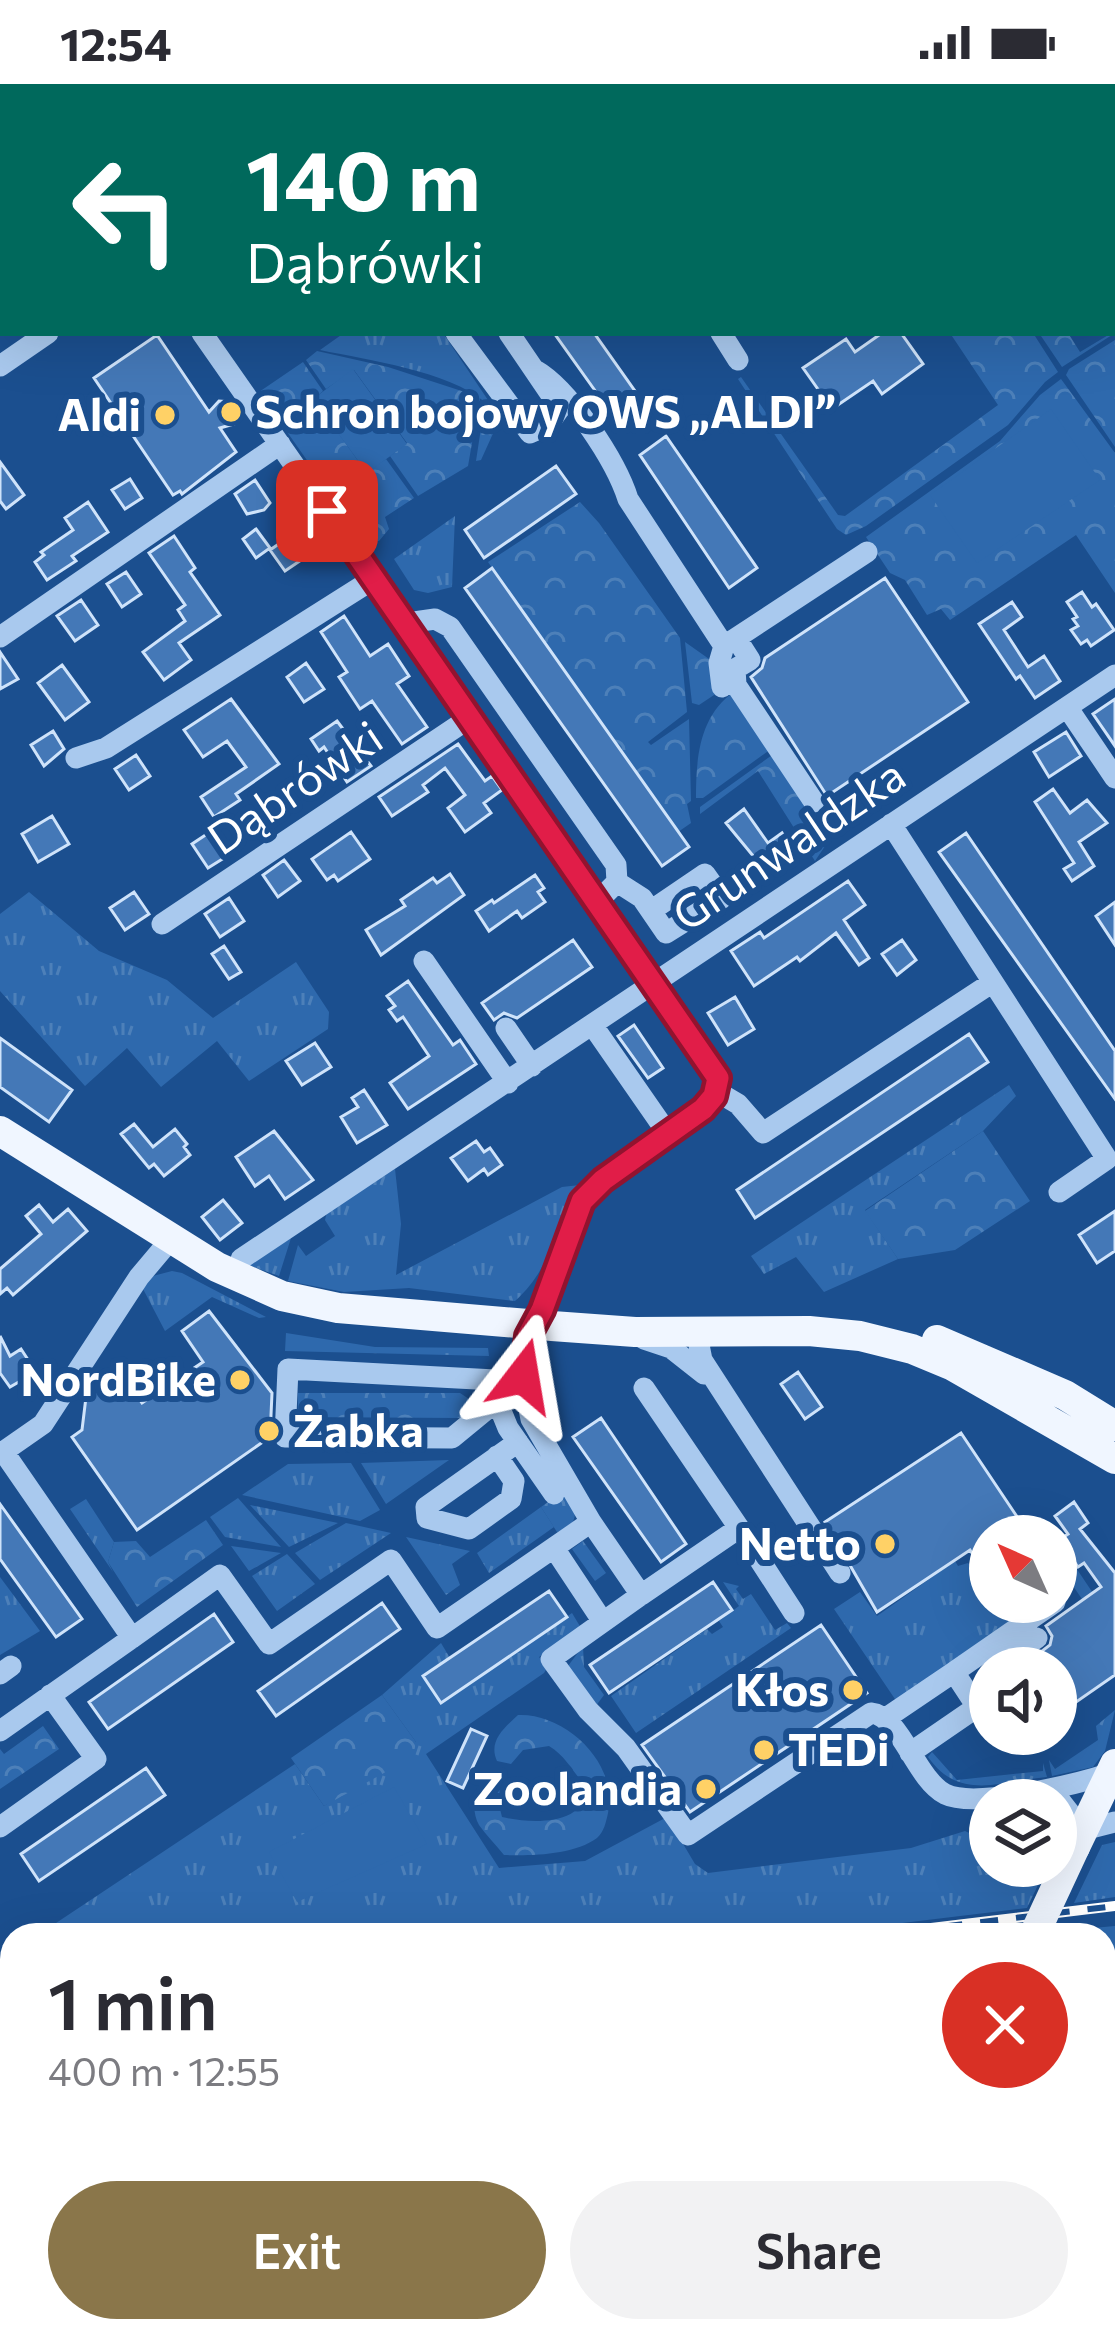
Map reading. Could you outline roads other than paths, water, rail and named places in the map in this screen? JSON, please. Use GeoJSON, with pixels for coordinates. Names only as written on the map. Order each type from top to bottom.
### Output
{"type":"FeatureCollection","features":[{"type":"Feature","properties":{"kind":"main road"},"geometry":{"type":"LineString","coordinates":[[0,1131],[165,1246]]}},
{"type":"Feature","properties":{"kind":"main road"},"geometry":{"type":"LineString","coordinates":[[0,1148],[165,1246],[295,1300],[338,1308],[598,1327],[694,1340],[821,1331],[912,1348],[953,1366],[1115,1460]]}},
{"type":"Feature","properties":{"kind":"main road"},"geometry":{"type":"LineString","coordinates":[[598,1327],[693,1314],[829,1315],[915,1332],[1065,1395],[1115,1426]]}},
{"type":"Feature","properties":{"kind":"main road"},"geometry":{"type":"LineString","coordinates":[[1040,1923],[1102,1803]]}},
{"type":"Feature","properties":{"kind":"street"},"geometry":{"type":"LineString","coordinates":[[0,366],[44,336]]}},
{"type":"Feature","properties":{"kind":"street"},"geometry":{"type":"LineString","coordinates":[[204,336],[715,1070],[716,1091],[703,1109],[603,1180],[582,1201],[525,1347],[523,1376],[534,1429],[641,1595]]}},
{"type":"Feature","properties":{"kind":"street"},"geometry":{"type":"LineString","coordinates":[[458,336],[530,433],[548,425],[560,408],[510,336]]}},
{"type":"Feature","properties":{"kind":"street"},"geometry":{"type":"LineString","coordinates":[[723,336],[738,360]]}},
{"type":"Feature","properties":{"kind":"street"},"geometry":{"type":"LineString","coordinates":[[535,370],[554,381],[620,473],[628,499],[730,642],[750,660],[735,670],[736,685],[814,802]]}},
{"type":"Feature","properties":{"kind":"street"},"geometry":{"type":"LineString","coordinates":[[0,637],[280,443]]}},
{"type":"Feature","properties":{"kind":"street"},"geometry":{"type":"LineString","coordinates":[[722,687],[719,663],[730,642],[867,552]]}},
{"type":"Feature","properties":{"kind":"street"},"geometry":{"type":"LineString","coordinates":[[76,758],[106,748],[375,578]]}},
{"type":"Feature","properties":{"kind":"street"},"geometry":{"type":"LineString","coordinates":[[407,623],[435,619],[448,626],[616,865],[617,882],[598,901]]}},
{"type":"Feature","properties":{"kind":"street","name":"Grunwaldzka"},"geometry":{"type":"LineString","coordinates":[[242,1259],[1115,675]]}},
{"type":"Feature","properties":{"kind":"street"},"geometry":{"type":"LineString","coordinates":[[1067,707],[1115,778]]}},
{"type":"Feature","properties":{"kind":"street","name":"Dąbrówki"},"geometry":{"type":"LineString","coordinates":[[162,924],[471,717]]}},
{"type":"Feature","properties":{"kind":"street"},"geometry":{"type":"LineString","coordinates":[[891,824],[1107,1159],[1059,1192]]}},
{"type":"Feature","properties":{"kind":"street"},"geometry":{"type":"LineString","coordinates":[[617,882],[633,890],[652,910]]}},
{"type":"Feature","properties":{"kind":"street"},"geometry":{"type":"LineString","coordinates":[[424,961],[508,1083]]}},
{"type":"Feature","properties":{"kind":"street"},"geometry":{"type":"LineString","coordinates":[[716,1091],[734,1100],[763,1133],[993,982]]}},
{"type":"Feature","properties":{"kind":"street"},"geometry":{"type":"LineString","coordinates":[[593,1025],[668,1134]]}},
{"type":"Feature","properties":{"kind":"street"},"geometry":{"type":"LineString","coordinates":[[506,1028],[532,1066]]}},
{"type":"Feature","properties":{"kind":"street"},"geometry":{"type":"LineString","coordinates":[[132,1638],[2,1453],[43,1424],[165,1246]]}},
{"type":"Feature","properties":{"kind":"street"},"geometry":{"type":"LineString","coordinates":[[738,1314],[699,1324],[694,1340],[714,1382],[840,1573]]}},
{"type":"Feature","properties":{"kind":"street"},"geometry":{"type":"LineString","coordinates":[[694,1340],[714,1382]]}},
{"type":"Feature","properties":{"kind":"street"},"geometry":{"type":"LineString","coordinates":[[496,1390],[288,1369],[285,1437],[452,1438],[496,1390],[523,1376]]}},
{"type":"Feature","properties":{"kind":"street"},"geometry":{"type":"LineString","coordinates":[[644,1388],[794,1613]]}},
{"type":"Feature","properties":{"kind":"street"},"geometry":{"type":"LineString","coordinates":[[496,1390],[518,1442],[554,1494]]}},
{"type":"Feature","properties":{"kind":"street"},"geometry":{"type":"LineString","coordinates":[[497,1456],[518,1442]]}},
{"type":"Feature","properties":{"kind":"street"},"geometry":{"type":"LineString","coordinates":[[0,1731],[220,1575],[269,1644],[391,1560],[437,1628],[591,1522]]}},
{"type":"Feature","properties":{"kind":"street"},"geometry":{"type":"LineString","coordinates":[[739,1528],[551,1659],[588,1710],[626,1748],[688,1834],[866,1715],[877,1713],[886,1718],[930,1782],[951,1796],[969,1798]]}},
{"type":"Feature","properties":{"kind":"street"},"geometry":{"type":"LineString","coordinates":[[554,1549],[603,1622]]}},
{"type":"Feature","properties":{"kind":"street"},"geometry":{"type":"LineString","coordinates":[[959,1680],[1030,1623]]}},
{"type":"Feature","properties":{"kind":"street"},"geometry":{"type":"LineString","coordinates":[[1023,1647],[1037,1637]]}},
{"type":"Feature","properties":{"kind":"street"},"geometry":{"type":"LineString","coordinates":[[886,1718],[969,1677]]}},
{"type":"Feature","properties":{"kind":"street"},"geometry":{"type":"LineString","coordinates":[[910,1753],[977,1707],[959,1680]]}},
{"type":"Feature","properties":{"kind":"street"},"geometry":{"type":"LineString","coordinates":[[0,1827],[97,1759],[50,1695]]}},
{"type":"Feature","properties":{"kind":"railway"},"geometry":{"type":"LineString","coordinates":[[973,1923],[1115,1906]]}},
{"type":"Feature","properties":{"kind":"place","name":"Schron bojowy OWS „ALDI”"},"geometry":{"type":"Point","coordinates":[231,412]}},
{"type":"Feature","properties":{"kind":"place","name":"Aldi"},"geometry":{"type":"Point","coordinates":[165,415]}},
{"type":"Feature","properties":{"kind":"place","name":"NordBike"},"geometry":{"type":"Point","coordinates":[240,1380]}},
{"type":"Feature","properties":{"kind":"place","name":"Żabka"},"geometry":{"type":"Point","coordinates":[269,1431]}},
{"type":"Feature","properties":{"kind":"place","name":"Netto"},"geometry":{"type":"Point","coordinates":[885,1544]}},
{"type":"Feature","properties":{"kind":"place","name":"Kłos"},"geometry":{"type":"Point","coordinates":[853,1690]}},
{"type":"Feature","properties":{"kind":"place","name":"TEDi"},"geometry":{"type":"Point","coordinates":[764,1750]}},
{"type":"Feature","properties":{"kind":"place","name":"Zoolandia"},"geometry":{"type":"Point","coordinates":[706,1789]}}]}
